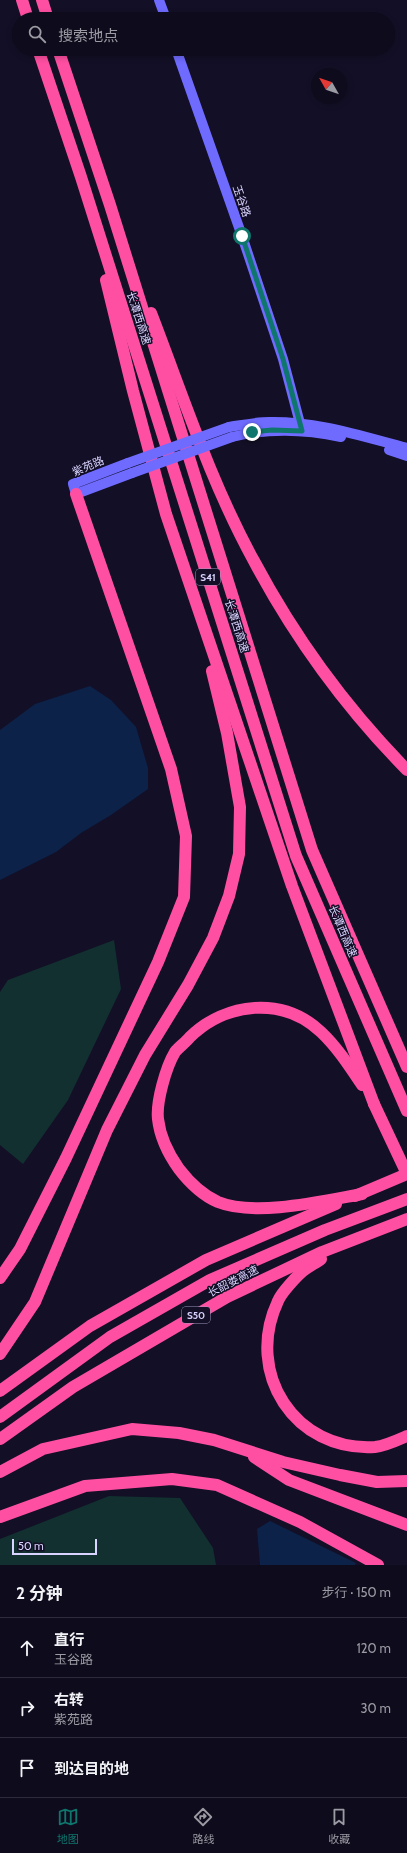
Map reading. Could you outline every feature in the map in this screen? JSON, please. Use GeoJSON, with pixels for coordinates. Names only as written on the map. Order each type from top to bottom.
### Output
{"type":"FeatureCollection","features":[{"type":"Feature","properties":{"kind":"highway"},"geometry":{"type":"LineString","coordinates":[[22,0],[26,12]]}},
{"type":"Feature","properties":{"kind":"highway"},"geometry":{"type":"LineString","coordinates":[[42,0],[46,12]]}},
{"type":"Feature","properties":{"kind":"highway","name":"长潭西高速"},"geometry":{"type":"LineString","coordinates":[[40,56],[81,177],[296,856],[407,1111]]}},
{"type":"Feature","properties":{"kind":"highway","name":"长潭西高速"},"geometry":{"type":"LineString","coordinates":[[60,56],[110,205],[312,850],[407,1067]]}},
{"type":"Feature","properties":{"kind":"highway"},"geometry":{"type":"LineString","coordinates":[[0,1391],[90,1326],[206,1260],[407,1174],[374,1104],[290,879],[166,514],[137,406],[81,177]]}},
{"type":"Feature","properties":{"kind":"highway"},"geometry":{"type":"LineString","coordinates":[[110,205],[213,474],[254,560],[292,627],[329,681],[387,750],[407,770]]}},
{"type":"Feature","properties":{"kind":"highway"},"geometry":{"type":"LineString","coordinates":[[0,1278],[20,1249],[66,1158],[158,962],[184,897],[186,836],[171,768],[76,494]]}},
{"type":"Feature","properties":{"kind":"highway"},"geometry":{"type":"LineString","coordinates":[[0,1354],[35,1302],[107,1130],[144,1055],[188,984],[213,938],[229,896],[239,854],[240,807],[227,733],[190,583]]}},
{"type":"Feature","properties":{"kind":"highway"},"geometry":{"type":"LineString","coordinates":[[387,750],[407,765]]}},
{"type":"Feature","properties":{"kind":"highway"},"geometry":{"type":"LineString","coordinates":[[362,1194],[292,1206],[243,1207],[218,1202],[191,1184],[169,1156],[158,1119],[162,1085],[176,1052],[202,1026],[236,1010],[267,1008],[297,1016],[321,1032],[348,1065],[374,1104]]}},
{"type":"Feature","properties":{"kind":"highway","name":"长韶娄高速"},"geometry":{"type":"LineString","coordinates":[[0,1417],[110,1337],[210,1280],[325,1230],[407,1199]]}},
{"type":"Feature","properties":{"kind":"highway","name":"长韶娄高速"},"geometry":{"type":"LineString","coordinates":[[0,1439],[73,1387],[227,1297],[322,1252],[407,1218]]}},
{"type":"Feature","properties":{"kind":"highway"},"geometry":{"type":"LineString","coordinates":[[353,1240],[303,1271],[278,1300],[269,1328],[266,1352],[271,1380],[282,1403],[301,1424],[324,1437],[349,1446],[377,1447],[407,1436]]}},
{"type":"Feature","properties":{"kind":"highway"},"geometry":{"type":"LineString","coordinates":[[0,1472],[43,1450],[132,1429],[179,1433],[214,1440],[283,1462],[377,1482],[407,1481]]}},
{"type":"Feature","properties":{"kind":"highway"},"geometry":{"type":"LineString","coordinates":[[241,1449],[289,1480],[407,1525]]}},
{"type":"Feature","properties":{"kind":"highway"},"geometry":{"type":"LineString","coordinates":[[0,1517],[85,1486],[172,1479],[217,1485],[300,1522],[378,1565]]}},
{"type":"Feature","properties":{"kind":"street"},"geometry":{"type":"LineString","coordinates":[[153,0],[157,12]]}},
{"type":"Feature","properties":{"kind":"street"},"geometry":{"type":"LineString","coordinates":[[159,0],[163,12]]}},
{"type":"Feature","properties":{"kind":"street","name":"玉谷路"},"geometry":{"type":"LineString","coordinates":[[172,56],[236,238],[298,427]]}},
{"type":"Feature","properties":{"kind":"street","name":"玉谷路"},"geometry":{"type":"LineString","coordinates":[[178,56],[276,337],[298,427]]}},
{"type":"Feature","properties":{"kind":"street","name":"紫苑路"},"geometry":{"type":"LineString","coordinates":[[76,494],[73,484],[130,468],[230,432],[267,422],[298,427],[357,441],[407,456]]}},
{"type":"Feature","properties":{"kind":"street","name":"紫苑路"},"geometry":{"type":"LineString","coordinates":[[298,427],[327,427],[407,448]]}},
{"type":"Feature","properties":{"kind":"green space"},"geometry":{"type":"Polygon","coordinates":[[[114,940],[121,989],[68,1100],[23,1164],[0,1145],[0,992],[8,980],[114,940]]]}},
{"type":"Feature","properties":{"kind":"green space"},"geometry":{"type":"Polygon","coordinates":[[[109,1496],[180,1498],[213,1548],[216,1565],[0,1565],[0,1539],[109,1496]]]}},
{"type":"Feature","properties":{"kind":"water"},"geometry":{"type":"Polygon","coordinates":[[[90,686],[111,700],[136,727],[148,768],[148,789],[111,815],[81,833],[56,852],[0,880],[0,730],[35,704],[90,686]]]}},
{"type":"Feature","properties":{"kind":"water"},"geometry":{"type":"Polygon","coordinates":[[[270,1521],[356,1563],[355,1565],[260,1565],[257,1529],[270,1521]]]}},
{"type":"Feature","properties":{"kind":"route"},"geometry":{"type":"LineString","coordinates":[[242,236],[283,359],[302,431],[272,430],[252,432]]}}]}
